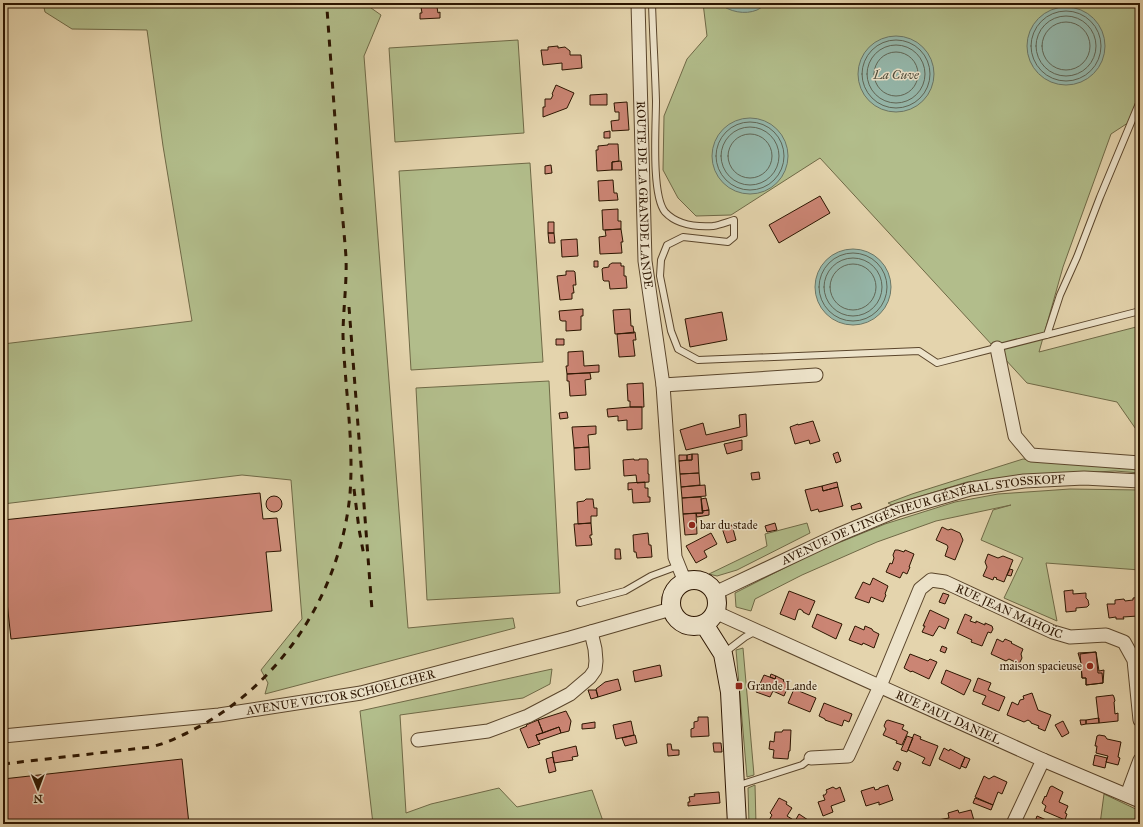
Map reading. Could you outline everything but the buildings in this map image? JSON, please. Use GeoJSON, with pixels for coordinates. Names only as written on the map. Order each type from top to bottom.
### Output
{"type":"FeatureCollection","features":[{"type":"Feature","properties":{"kind":"street","name":"ROUTE DE LA GRANDE LANDE"},"geometry":{"type":"LineString","coordinates":[[638,3],[645,261],[663,386],[675,556],[685,582]]}},
{"type":"Feature","properties":{"kind":"street"},"geometry":{"type":"LineString","coordinates":[[997,348],[1015,436],[1031,455],[1140,463]]}},
{"type":"Feature","properties":{"kind":"street"},"geometry":{"type":"LineString","coordinates":[[663,386],[816,375]]}},
{"type":"Feature","properties":{"kind":"street","name":"AVENUE DE L'INGÉNIEUR GÉNÉRAL STOSSKOPF"},"geometry":{"type":"LineString","coordinates":[[715,594],[844,532],[898,510],[970,489],[1024,481],[1084,478],[1140,481]]}},
{"type":"Feature","properties":{"kind":"street"},"geometry":{"type":"LineString","coordinates":[[693,580],[702,582],[710,587],[715,594],[717,603],[710,618],[694,626],[684,624],[676,618],[671,609],[671,598],[676,588],[685,582],[693,580]]}},
{"type":"Feature","properties":{"kind":"street","name":"RUE JEAN MAHOÏC"},"geometry":{"type":"LineString","coordinates":[[811,758],[848,756],[880,686],[920,589],[931,580],[945,582],[1053,632],[1070,637],[1106,635],[1124,642],[1134,660],[1140,720]]}},
{"type":"Feature","properties":{"kind":"street","name":"AVENUE VICTOR SCHOELCHER"},"geometry":{"type":"LineString","coordinates":[[3,736],[219,715],[361,694],[671,609]]}},
{"type":"Feature","properties":{"kind":"street"},"geometry":{"type":"LineString","coordinates":[[710,618],[723,654],[730,692],[737,824]]}},
{"type":"Feature","properties":{"kind":"street","name":"RUE PAUL DANIEL"},"geometry":{"type":"LineString","coordinates":[[710,618],[757,631],[1043,760],[1140,801]]}},
{"type":"Feature","properties":{"kind":"street"},"geometry":{"type":"LineString","coordinates":[[418,740],[488,731],[528,716],[570,694],[590,677],[595,670],[595,649],[591,632]]}},
{"type":"Feature","properties":{"kind":"street"},"geometry":{"type":"LineString","coordinates":[[1013,824],[1043,760]]}},
{"type":"Feature","properties":{"kind":"street"},"geometry":{"type":"LineString","coordinates":[[1127,795],[1140,760]]}},
{"type":"Feature","properties":{"kind":"lane"},"geometry":{"type":"LineString","coordinates":[[652,3],[656,102],[656,169],[660,202],[664,210],[672,218],[682,223],[715,226],[734,220],[734,237],[728,242],[683,237],[667,245],[661,260],[660,276],[671,331],[678,349],[698,360],[919,351],[937,363],[1140,311]]}},
{"type":"Feature","properties":{"kind":"lane"},"geometry":{"type":"LineString","coordinates":[[1047,335],[1060,295],[1077,257],[1140,101]]}},
{"type":"Feature","properties":{"kind":"lane"},"geometry":{"type":"LineString","coordinates":[[580,603],[625,591],[651,576],[678,566]]}},
{"type":"Feature","properties":{"kind":"lane"},"geometry":{"type":"LineString","coordinates":[[723,654],[745,637],[757,631]]}},
{"type":"Feature","properties":{"kind":"lane"},"geometry":{"type":"LineString","coordinates":[[735,786],[802,765],[811,758]]}},
{"type":"Feature","properties":{"kind":"green space"},"geometry":{"type":"Polygon","coordinates":[[[43,3],[364,3],[381,15],[364,56],[408,628],[513,618],[515,628],[265,694],[268,683],[261,670],[302,619],[291,480],[242,475],[3,504],[3,344],[192,321],[163,146],[147,30],[72,29],[45,12],[43,3]]]}},
{"type":"Feature","properties":{"kind":"green space"},"geometry":{"type":"Polygon","coordinates":[[[703,3],[1140,3],[1140,115],[1111,134],[1063,267],[1039,352],[1140,326],[1140,435],[1117,402],[1027,383],[820,158],[731,215],[696,216],[678,198],[663,170],[664,116],[687,59],[707,36],[703,3]]]}},
{"type":"Feature","properties":{"kind":"green space"},"geometry":{"type":"Polygon","coordinates":[[[518,40],[524,133],[395,142],[389,48],[518,40]]]}},
{"type":"Feature","properties":{"kind":"green space"},"geometry":{"type":"Polygon","coordinates":[[[530,163],[543,362],[411,370],[399,171],[530,163]]]}},
{"type":"Feature","properties":{"kind":"green space"},"geometry":{"type":"Polygon","coordinates":[[[549,381],[560,593],[427,600],[416,388],[549,381]]]}},
{"type":"Feature","properties":{"kind":"green space"},"geometry":{"type":"Polygon","coordinates":[[[1023,459],[1140,469],[1140,473],[1115,471],[1035,475],[967,482],[892,505],[888,503],[912,494],[1023,459]]]}},
{"type":"Feature","properties":{"kind":"green space"},"geometry":{"type":"Polygon","coordinates":[[[1070,489],[1140,490],[1140,570],[1046,563],[1057,621],[1004,598],[1023,558],[981,540],[993,510],[1011,505],[936,521],[877,542],[802,575],[755,599],[751,611],[736,607],[735,593],[816,552],[885,524],[955,502],[998,494],[1070,489]]]}},
{"type":"Feature","properties":{"kind":"green space"},"geometry":{"type":"Polygon","coordinates":[[[807,523],[810,533],[737,570],[717,576],[709,574],[767,546],[765,534],[807,523]]]}},
{"type":"Feature","properties":{"kind":"green space"},"geometry":{"type":"Polygon","coordinates":[[[743,648],[754,775],[747,777],[736,650],[743,648]]]}},
{"type":"Feature","properties":{"kind":"green space"},"geometry":{"type":"Polygon","coordinates":[[[552,669],[550,684],[523,698],[400,715],[406,813],[431,804],[499,788],[517,807],[592,790],[604,824],[373,824],[360,711],[552,669]]]}},
{"type":"Feature","properties":{"kind":"green space"},"geometry":{"type":"Polygon","coordinates":[[[755,785],[756,824],[749,824],[748,788],[755,785]]]}},
{"type":"Feature","properties":{"kind":"green space"},"geometry":{"type":"Polygon","coordinates":[[[1104,794],[1140,811],[1140,824],[1100,824],[1104,794]]]}},
{"type":"Feature","properties":{"kind":"water"},"geometry":{"type":"Polygon","coordinates":[[[719,3],[768,3],[752,12],[737,12],[727,9],[719,3]]]}},
{"type":"Feature","properties":{"kind":"water"},"geometry":{"type":"Polygon","coordinates":[[[1066,7],[1081,10],[1088,14],[1098,24],[1102,31],[1105,46],[1102,61],[1098,68],[1088,78],[1081,82],[1066,85],[1051,82],[1044,78],[1034,68],[1030,61],[1027,46],[1030,31],[1034,24],[1044,14],[1051,10],[1066,7]]]}},
{"type":"Feature","properties":{"kind":"water","name":"La Cuve"},"geometry":{"type":"Polygon","coordinates":[[[896,36],[910,39],[923,47],[931,60],[934,74],[931,88],[923,101],[910,109],[896,112],[882,109],[869,101],[861,88],[858,74],[861,60],[869,47],[882,39],[896,36]]]}},
{"type":"Feature","properties":{"kind":"water"},"geometry":{"type":"Polygon","coordinates":[[[750,118],[764,121],[777,129],[785,142],[788,156],[785,170],[777,183],[764,191],[750,194],[736,191],[723,183],[715,170],[712,156],[715,142],[723,129],[736,121],[750,118]]]}},
{"type":"Feature","properties":{"kind":"water"},"geometry":{"type":"Polygon","coordinates":[[[853,249],[868,252],[880,260],[888,272],[891,287],[888,302],[880,314],[868,322],[853,325],[838,322],[826,314],[818,302],[815,287],[818,272],[826,260],[838,252],[853,249]]]}},
{"type":"Feature","properties":{"kind":"railway"},"geometry":{"type":"LineString","coordinates":[[3,764],[151,747],[172,740],[204,724],[234,704],[261,681],[284,655],[305,626],[322,595],[335,563],[345,529],[351,474],[350,435],[343,336],[346,257],[327,9]]}},
{"type":"Feature","properties":{"kind":"railway"},"geometry":{"type":"LineString","coordinates":[[349,307],[372,610]]}},
{"type":"Feature","properties":{"kind":"railway"},"geometry":{"type":"LineString","coordinates":[[354,489],[364,556]]}},
{"type":"Feature","properties":{"kind":"place","name":"bar du stade"},"geometry":{"type":"Point","coordinates":[692,525]}},
{"type":"Feature","properties":{"kind":"place","name":"maison spacieuse"},"geometry":{"type":"Point","coordinates":[1090,666]}},
{"type":"Feature","properties":{"kind":"place","name":"Grande Lande"},"geometry":{"type":"Point","coordinates":[739,686]}}]}
